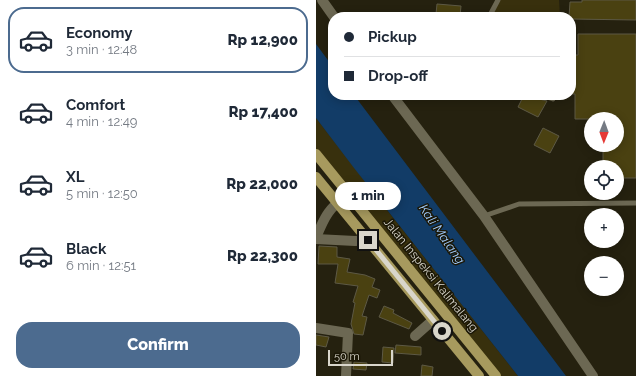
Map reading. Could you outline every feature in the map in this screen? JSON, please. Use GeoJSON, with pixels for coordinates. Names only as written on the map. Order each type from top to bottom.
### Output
{"type":"FeatureCollection","features":[{"type":"Feature","properties":{"kind":"main road","name":"Jalan Inspeksi Kalimalang"},"geometry":{"type":"LineString","coordinates":[[316,154],[496,376]]}},
{"type":"Feature","properties":{"kind":"main road"},"geometry":{"type":"LineString","coordinates":[[316,177],[479,376]]}},
{"type":"Feature","properties":{"kind":"main road"},"geometry":{"type":"LineString","coordinates":[[399,278],[410,269]]}},
{"type":"Feature","properties":{"kind":"main road"},"geometry":{"type":"LineString","coordinates":[[451,342],[462,333]]}},
{"type":"Feature","properties":{"kind":"street"},"geometry":{"type":"LineString","coordinates":[[322,0],[330,12]]}},
{"type":"Feature","properties":{"kind":"street"},"geometry":{"type":"LineString","coordinates":[[396,100],[484,216],[593,376]]}},
{"type":"Feature","properties":{"kind":"street"},"geometry":{"type":"LineString","coordinates":[[348,194],[336,203],[330,210],[324,219],[316,238],[355,241],[368,240]]}},
{"type":"Feature","properties":{"kind":"street"},"geometry":{"type":"LineString","coordinates":[[415,336],[433,320]]}},
{"type":"Feature","properties":{"kind":"street"},"geometry":{"type":"LineString","coordinates":[[316,328],[348,333],[346,376]]}},
{"type":"Feature","properties":{"kind":"lane"},"geometry":{"type":"LineString","coordinates":[[492,12],[498,0]]}},
{"type":"Feature","properties":{"kind":"lane"},"geometry":{"type":"LineString","coordinates":[[484,216],[519,204],[636,203]]}},
{"type":"Feature","properties":{"kind":"shaded area"},"geometry":{"type":"Polygon","coordinates":[[[497,0],[559,0],[560,12],[492,12],[497,0]]]}},
{"type":"Feature","properties":{"kind":"shaded area"},"geometry":{"type":"Polygon","coordinates":[[[316,118],[518,376],[496,376],[316,154],[316,118]]]}},
{"type":"Feature","properties":{"kind":"water","name":"Kali Malang"},"geometry":{"type":"Polygon","coordinates":[[[316,44],[328,60],[328,100],[358,100],[566,376],[518,376],[316,118],[316,44]]]}},
{"type":"Feature","properties":{"kind":"building"},"geometry":{"type":"Polygon","coordinates":[[[582,0],[636,0],[636,20],[576,19],[576,12],[569,12],[570,2],[582,2],[582,0]]]}},
{"type":"Feature","properties":{"kind":"building"},"geometry":{"type":"Polygon","coordinates":[[[437,4],[461,6],[460,12],[436,12],[437,4]]]}},
{"type":"Feature","properties":{"kind":"building"},"geometry":{"type":"Polygon","coordinates":[[[578,34],[636,34],[636,178],[624,178],[624,160],[603,160],[603,152],[624,152],[624,112],[584,112],[584,119],[575,119],[576,55],[578,55],[578,34]]]}},
{"type":"Feature","properties":{"kind":"building"},"geometry":{"type":"Polygon","coordinates":[[[522,100],[547,101],[538,117],[518,107],[522,100]]]}},
{"type":"Feature","properties":{"kind":"building"},"geometry":{"type":"Polygon","coordinates":[[[543,128],[559,136],[550,153],[534,145],[543,128]]]}},
{"type":"Feature","properties":{"kind":"building"},"geometry":{"type":"Polygon","coordinates":[[[319,246],[337,247],[337,257],[350,259],[347,272],[365,275],[375,279],[372,287],[380,290],[377,298],[369,295],[362,316],[367,317],[363,335],[354,334],[351,324],[355,303],[353,302],[358,286],[335,283],[338,264],[318,264],[319,246]]]}},
{"type":"Feature","properties":{"kind":"building"},"geometry":{"type":"Polygon","coordinates":[[[384,306],[394,310],[393,313],[412,323],[409,329],[379,317],[384,306]]]}},
{"type":"Feature","properties":{"kind":"building"},"geometry":{"type":"Polygon","coordinates":[[[316,335],[329,337],[326,347],[316,345],[316,335]]]}},
{"type":"Feature","properties":{"kind":"building"},"geometry":{"type":"Polygon","coordinates":[[[396,345],[421,347],[421,355],[395,353],[396,345]]]}},
{"type":"Feature","properties":{"kind":"building"},"geometry":{"type":"Polygon","coordinates":[[[383,347],[394,348],[393,363],[382,362],[383,347]]]}},
{"type":"Feature","properties":{"kind":"building"},"geometry":{"type":"Polygon","coordinates":[[[354,362],[367,363],[366,370],[353,369],[354,362]]]}},
{"type":"Feature","properties":{"kind":"building"},"geometry":{"type":"Polygon","coordinates":[[[422,365],[433,367],[432,376],[421,376],[422,365]]]}},
{"type":"Feature","properties":{"kind":"route"},"geometry":{"type":"LineString","coordinates":[[368,240],[442,331]]}}]}
